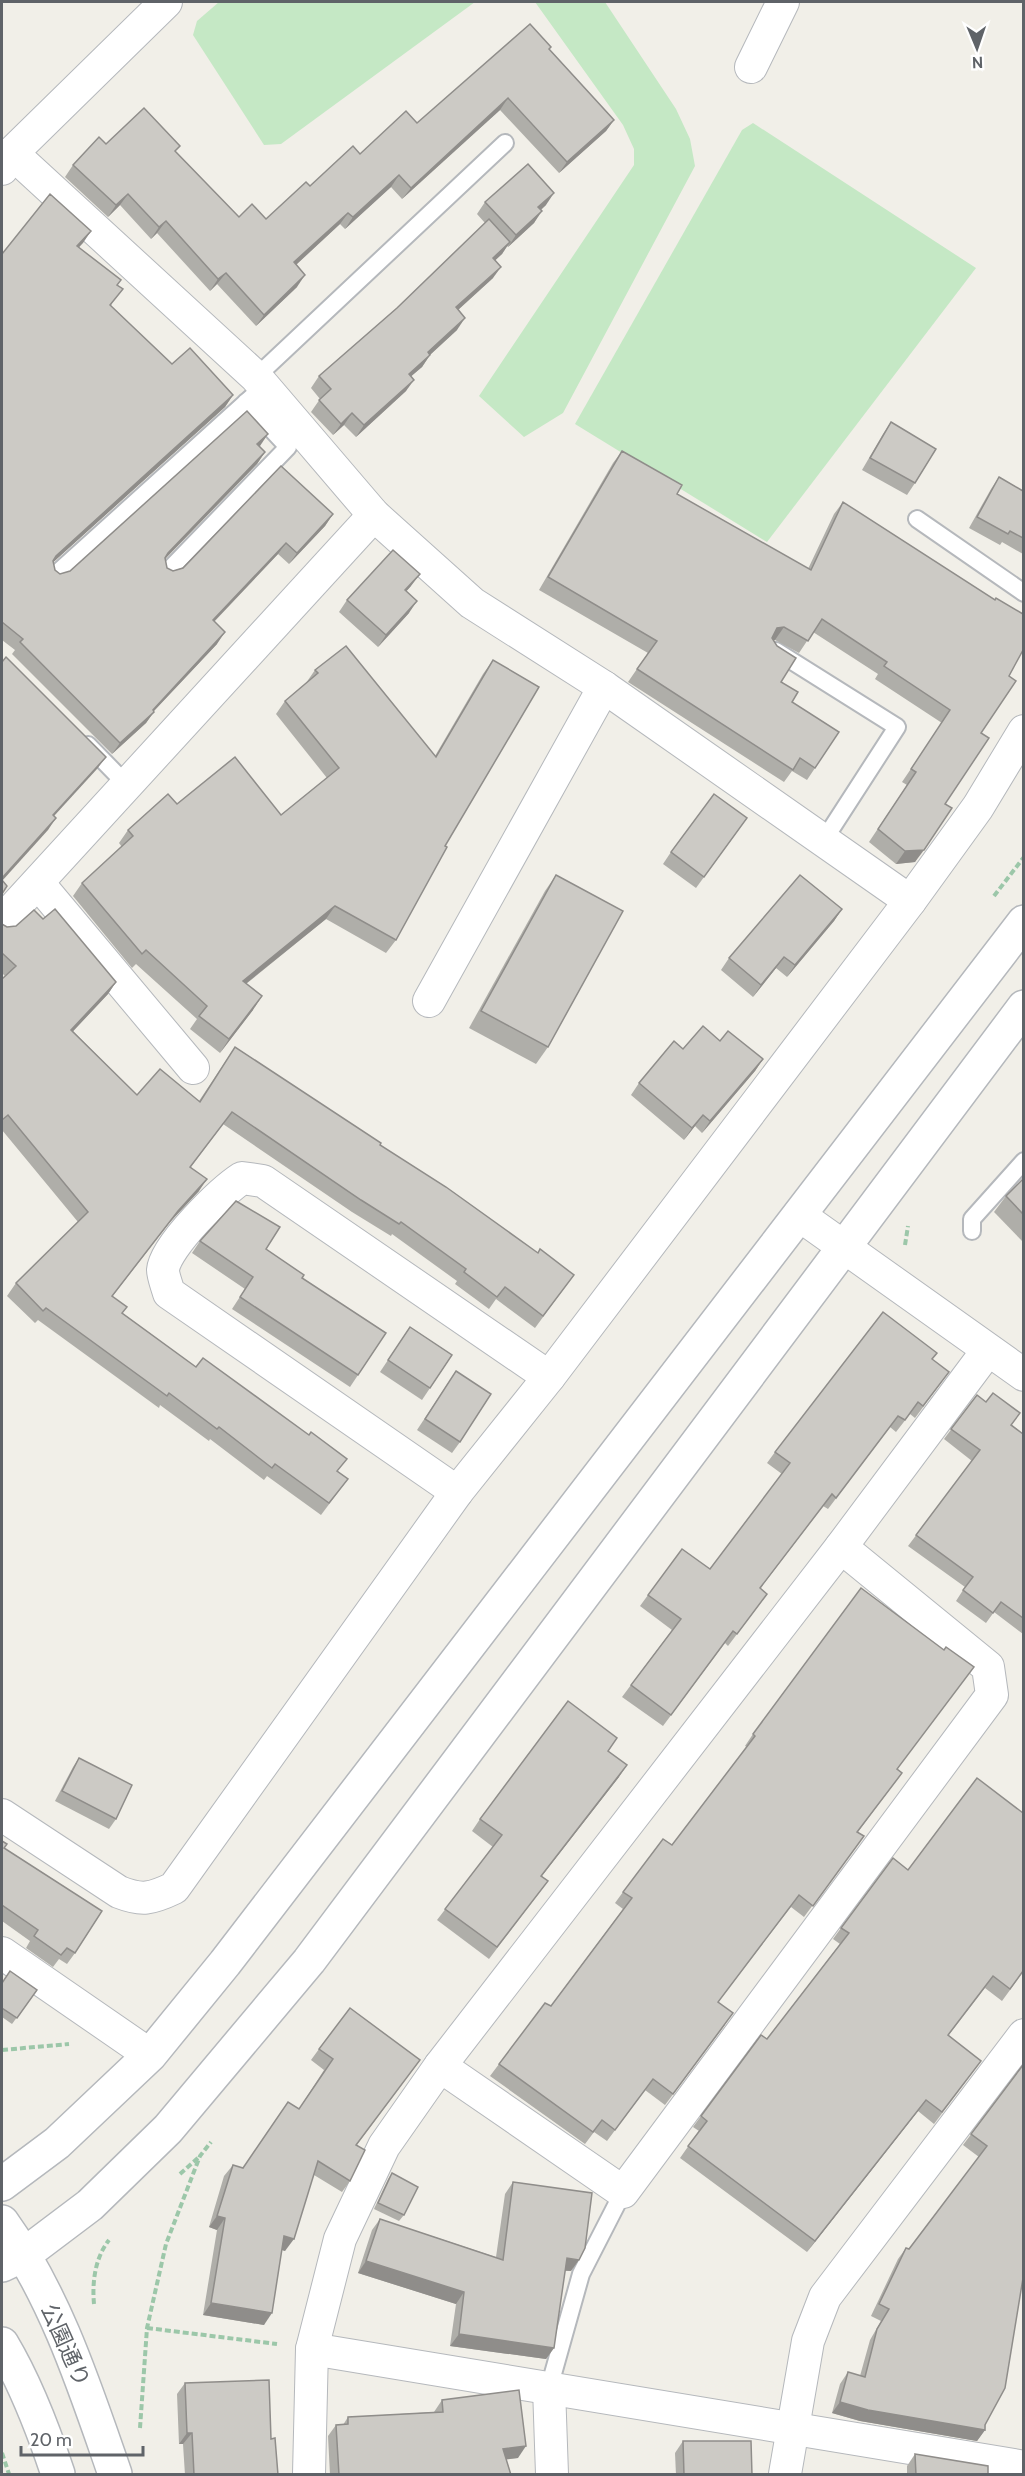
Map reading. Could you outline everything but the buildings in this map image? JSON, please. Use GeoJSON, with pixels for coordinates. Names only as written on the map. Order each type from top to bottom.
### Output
{"type":"FeatureCollection","features":[{"type":"Feature","properties":{"kind":"street"},"geometry":{"type":"LineString","coordinates":[[166,2],[7,161],[255,388],[374,515],[472,603],[604,687],[910,901]]}},
{"type":"Feature","properties":{"kind":"street"},"geometry":{"type":"LineString","coordinates":[[751,67],[783,2]]}},
{"type":"Feature","properties":{"kind":"street"},"geometry":{"type":"LineString","coordinates":[[194,1068],[15,899],[128,785],[374,515]]}},
{"type":"Feature","properties":{"kind":"street"},"geometry":{"type":"LineString","coordinates":[[429,1001],[604,687]]}},
{"type":"Feature","properties":{"kind":"street"},"geometry":{"type":"LineString","coordinates":[[2,1815],[119,1892],[138,1899],[157,1896],[174,1888],[457,1492],[549,1377],[910,901],[978,807],[1023,731]]}},
{"type":"Feature","properties":{"kind":"street"},"geometry":{"type":"LineString","coordinates":[[2,2184],[57,2143],[150,2055],[232,1953],[1023,922]]}},
{"type":"Feature","properties":{"kind":"street"},"geometry":{"type":"LineString","coordinates":[[13,2260],[90,2205],[168,2129],[309,1961],[1023,1007]]}},
{"type":"Feature","properties":{"kind":"street"},"geometry":{"type":"LineString","coordinates":[[457,1492],[169,1293],[163,1270],[171,1249],[226,1189],[242,1178],[263,1181],[549,1377]]}},
{"type":"Feature","properties":{"kind":"street"},"geometry":{"type":"LineString","coordinates":[[799,1215],[1023,1375]]}},
{"type":"Feature","properties":{"kind":"street"},"geometry":{"type":"LineString","coordinates":[[309,2475],[312,2349],[340,2239],[384,2146],[408,2129],[440,2066],[988,1350]]}},
{"type":"Feature","properties":{"kind":"street"},"geometry":{"type":"LineString","coordinates":[[440,2066],[623,2192],[992,1695],[988,1667],[840,1546]]}},
{"type":"Feature","properties":{"kind":"street"},"geometry":{"type":"LineString","coordinates":[[2,1953],[150,2055]]}},
{"type":"Feature","properties":{"kind":"street"},"geometry":{"type":"LineString","coordinates":[[785,2475],[808,2341],[825,2297],[1023,2036]]}},
{"type":"Feature","properties":{"kind":"street","name":"公園通り"},"geometry":{"type":"LineString","coordinates":[[2,2222],[13,2260],[79,2370],[115,2475]]}},
{"type":"Feature","properties":{"kind":"street"},"geometry":{"type":"LineString","coordinates":[[2,2344],[16,2368],[46,2438],[58,2475]]}},
{"type":"Feature","properties":{"kind":"street"},"geometry":{"type":"LineString","coordinates":[[312,2349],[793,2428],[1020,2462]]}},
{"type":"Feature","properties":{"kind":"street"},"geometry":{"type":"LineString","coordinates":[[549,2388],[552,2475]]}},
{"type":"Feature","properties":{"kind":"lane"},"geometry":{"type":"LineString","coordinates":[[55,575],[255,388],[506,143]]}},
{"type":"Feature","properties":{"kind":"lane"},"geometry":{"type":"LineString","coordinates":[[167,572],[288,447],[255,388]]}},
{"type":"Feature","properties":{"kind":"lane"},"geometry":{"type":"LineString","coordinates":[[917,519],[1023,593]]}},
{"type":"Feature","properties":{"kind":"lane"},"geometry":{"type":"LineString","coordinates":[[774,650],[897,727],[824,840]]}},
{"type":"Feature","properties":{"kind":"lane"},"geometry":{"type":"LineString","coordinates":[[80,736],[128,785]]}},
{"type":"Feature","properties":{"kind":"lane"},"geometry":{"type":"LineString","coordinates":[[972,1232],[972,1219],[1023,1161]]}},
{"type":"Feature","properties":{"kind":"lane"},"geometry":{"type":"LineString","coordinates":[[549,2388],[581,2274],[623,2192]]}},
{"type":"Feature","properties":{"kind":"path"},"geometry":{"type":"LineString","coordinates":[[987,905],[1023,857]]}},
{"type":"Feature","properties":{"kind":"path"},"geometry":{"type":"LineString","coordinates":[[879,1273],[906,1244],[908,1224]]}},
{"type":"Feature","properties":{"kind":"path"},"geometry":{"type":"LineString","coordinates":[[2,2050],[108,2041],[117,2031]]}},
{"type":"Feature","properties":{"kind":"path"},"geometry":{"type":"LineString","coordinates":[[173,2180],[200,2156],[214,2137]]}},
{"type":"Feature","properties":{"kind":"path"},"geometry":{"type":"LineString","coordinates":[[135,2424],[140,2434],[147,2328],[166,2244],[200,2156]]}},
{"type":"Feature","properties":{"kind":"path"},"geometry":{"type":"LineString","coordinates":[[95,2313],[95,2275],[101,2252],[112,2237]]}},
{"type":"Feature","properties":{"kind":"path"},"geometry":{"type":"LineString","coordinates":[[147,2328],[312,2349]]}},
{"type":"Feature","properties":{"kind":"path"},"geometry":{"type":"LineString","coordinates":[[2,2453],[9,2475]]}},
{"type":"Feature","properties":{"kind":"green space"},"geometry":{"type":"Polygon","coordinates":[[[219,2],[475,2],[281,144],[264,145],[193,35],[197,21],[219,2]]]}},
{"type":"Feature","properties":{"kind":"green space"},"geometry":{"type":"Polygon","coordinates":[[[535,2],[605,2],[676,109],[690,139],[695,166],[563,413],[524,437],[479,396],[634,165],[634,149],[623,125],[535,2]]]}},
{"type":"Feature","properties":{"kind":"green space"},"geometry":{"type":"Polygon","coordinates":[[[753,123],[976,268],[767,542],[575,424],[742,130],[753,123]]]}}]}
